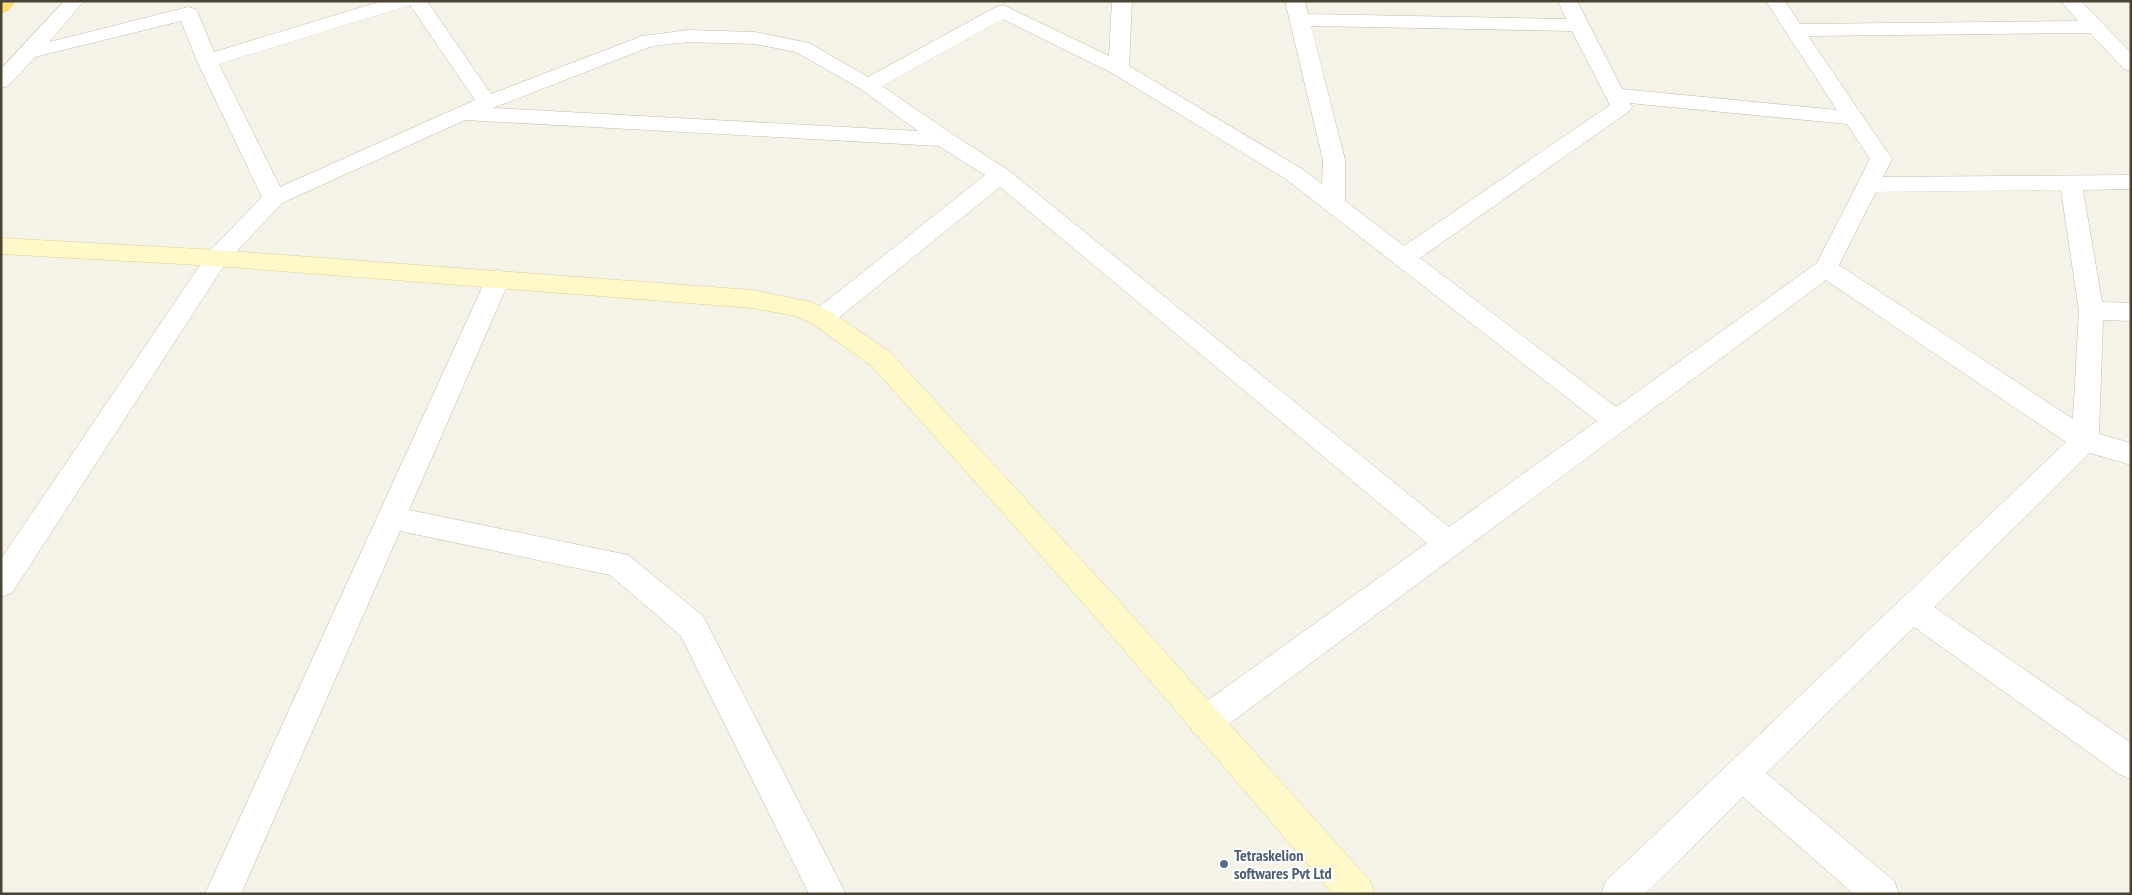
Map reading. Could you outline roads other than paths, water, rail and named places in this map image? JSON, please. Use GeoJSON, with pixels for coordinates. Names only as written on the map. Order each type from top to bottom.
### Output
{"type":"FeatureCollection","features":[{"type":"Feature","properties":{"kind":"highway"},"geometry":{"type":"LineString","coordinates":[[1,6],[6,1]]}},
{"type":"Feature","properties":{"kind":"street"},"geometry":{"type":"LineString","coordinates":[[1,82],[75,1]]}},
{"type":"Feature","properties":{"kind":"street"},"geometry":{"type":"LineString","coordinates":[[207,61],[403,1]]}},
{"type":"Feature","properties":{"kind":"street"},"geometry":{"type":"LineString","coordinates":[[417,1],[487,103]]}},
{"type":"Feature","properties":{"kind":"street"},"geometry":{"type":"LineString","coordinates":[[1119,69],[1122,1]]}},
{"type":"Feature","properties":{"kind":"street"},"geometry":{"type":"LineString","coordinates":[[1403,258],[1621,107],[1568,1]]}},
{"type":"Feature","properties":{"kind":"street"},"geometry":{"type":"LineString","coordinates":[[1205,722],[1826,268],[1881,159],[1775,1]]}},
{"type":"Feature","properties":{"kind":"street"},"geometry":{"type":"LineString","coordinates":[[2070,1],[2131,65]]}},
{"type":"Feature","properties":{"kind":"street"},"geometry":{"type":"LineString","coordinates":[[868,85],[1004,11],[1119,69],[1294,174],[1616,421]]}},
{"type":"Feature","properties":{"kind":"street"},"geometry":{"type":"LineString","coordinates":[[1333,204],[1334,160],[1298,11],[1579,25]]}},
{"type":"Feature","properties":{"kind":"street"},"geometry":{"type":"LineString","coordinates":[[27,53],[188,14],[207,61],[274,198]]}},
{"type":"Feature","properties":{"kind":"street"},"geometry":{"type":"LineString","coordinates":[[1795,30],[2095,27]]}},
{"type":"Feature","properties":{"kind":"street"},"geometry":{"type":"LineString","coordinates":[[1,584],[217,258],[274,198],[462,112],[649,40],[689,36],[755,38],[802,47],[868,85],[944,139],[1000,175],[1449,544]]}},
{"type":"Feature","properties":{"kind":"street"},"geometry":{"type":"LineString","coordinates":[[1615,95],[1854,118]]}},
{"type":"Feature","properties":{"kind":"street"},"geometry":{"type":"LineString","coordinates":[[462,112],[944,139]]}},
{"type":"Feature","properties":{"kind":"street"},"geometry":{"type":"LineString","coordinates":[[822,318],[1000,175]]}},
{"type":"Feature","properties":{"kind":"street"},"geometry":{"type":"LineString","coordinates":[[1868,185],[2131,182]]}},
{"type":"Feature","properties":{"kind":"street"},"geometry":{"type":"LineString","coordinates":[[1619,894],[2085,440],[2091,311],[2071,183]]}},
{"type":"Feature","properties":{"kind":"street"},"geometry":{"type":"LineString","coordinates":[[1,246],[217,258],[498,279],[752,299],[802,308],[822,318],[881,359],[1110,612],[1356,894]]}},
{"type":"Feature","properties":{"kind":"street"},"geometry":{"type":"LineString","coordinates":[[1826,268],[2085,440],[2131,454]]}},
{"type":"Feature","properties":{"kind":"street"},"geometry":{"type":"LineString","coordinates":[[223,894],[498,279]]}},
{"type":"Feature","properties":{"kind":"street"},"geometry":{"type":"LineString","coordinates":[[2091,311],[2131,312]]}},
{"type":"Feature","properties":{"kind":"street"},"geometry":{"type":"LineString","coordinates":[[392,518],[618,564],[692,626],[828,894]]}},
{"type":"Feature","properties":{"kind":"street"},"geometry":{"type":"LineString","coordinates":[[1912,609],[2131,763]]}},
{"type":"Feature","properties":{"kind":"street"},"geometry":{"type":"LineString","coordinates":[[1742,774],[1881,894]]}},
{"type":"Feature","properties":{"kind":"place","name":"Tetraskelion softwares Pvt Ltd"},"geometry":{"type":"Point","coordinates":[1224,864]}}]}
